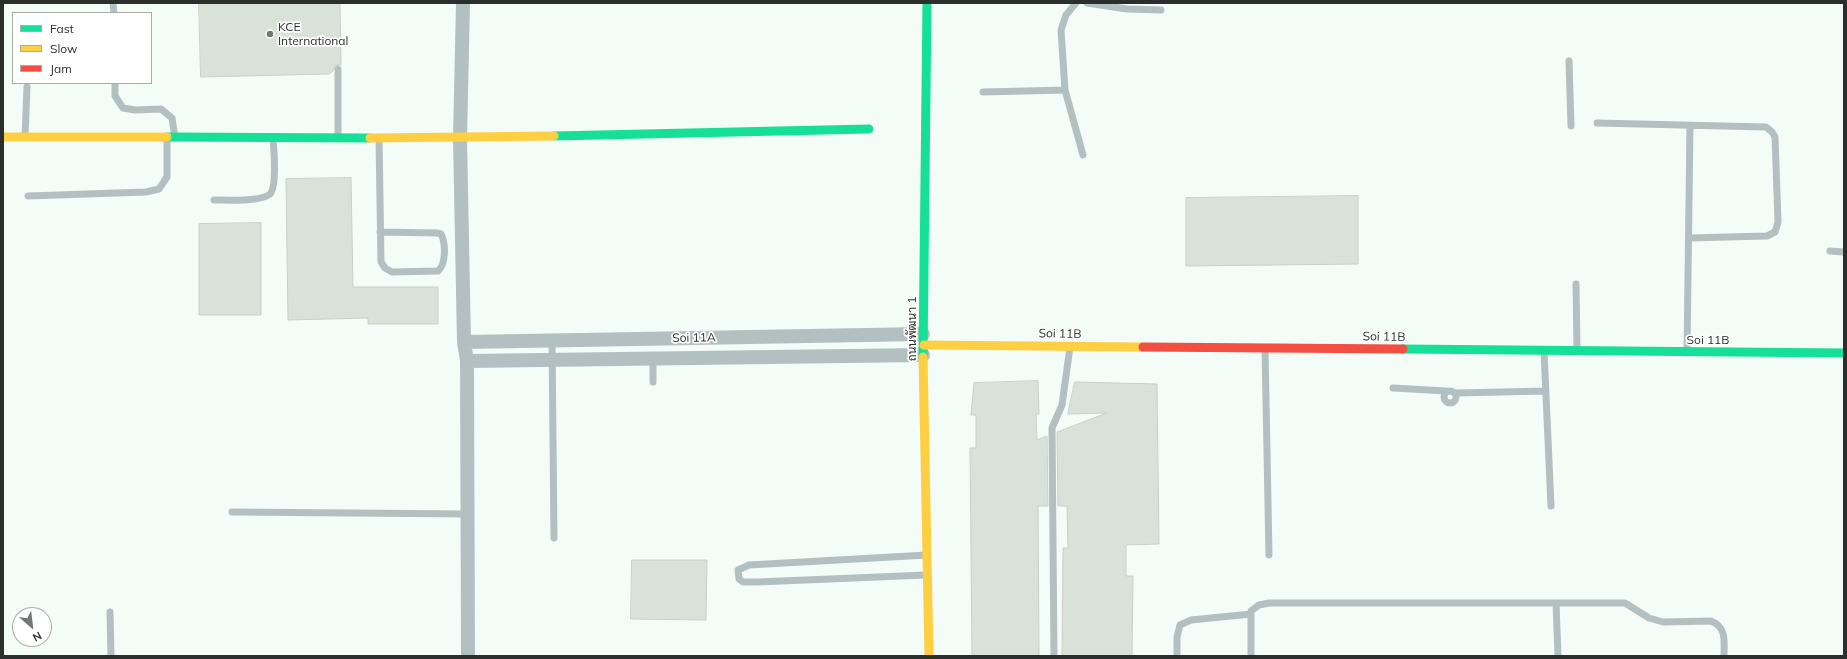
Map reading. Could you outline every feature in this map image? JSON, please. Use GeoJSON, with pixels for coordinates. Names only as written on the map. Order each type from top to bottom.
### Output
{"type":"FeatureCollection","features":[{"type":"Feature","properties":{"kind":"street"},"geometry":{"type":"LineString","coordinates":[[463,3],[460,138],[464,342],[468,361],[468,656]]}},
{"type":"Feature","properties":{"kind":"street","name":"ถนนพัฒนา 1"},"geometry":{"type":"LineString","coordinates":[[927,3],[924,345],[929,656]]}},
{"type":"Feature","properties":{"kind":"street"},"geometry":{"type":"LineString","coordinates":[[3,137],[460,138],[869,129]]}},
{"type":"Feature","properties":{"kind":"street"},"geometry":{"type":"LineString","coordinates":[[682,338],[682,358]]}},
{"type":"Feature","properties":{"kind":"street","name":"Soi 11A"},"geometry":{"type":"LineString","coordinates":[[464,342],[682,338],[924,345]]}},
{"type":"Feature","properties":{"kind":"street"},"geometry":{"type":"LineString","coordinates":[[587,359],[588,340]]}},
{"type":"Feature","properties":{"kind":"street"},"geometry":{"type":"LineString","coordinates":[[468,361],[682,358],[924,345]]}},
{"type":"Feature","properties":{"kind":"street","name":"Soi 11B"},"geometry":{"type":"LineString","coordinates":[[924,345],[1844,353]]}},
{"type":"Feature","properties":{"kind":"lane"},"geometry":{"type":"LineString","coordinates":[[1076,3],[1066,15],[1061,30],[1065,90],[1083,155]]}},
{"type":"Feature","properties":{"kind":"lane"},"geometry":{"type":"LineString","coordinates":[[1087,3],[1127,9],[1161,10]]}},
{"type":"Feature","properties":{"kind":"lane"},"geometry":{"type":"LineString","coordinates":[[1570,61],[1571,126]]}},
{"type":"Feature","properties":{"kind":"lane"},"geometry":{"type":"LineString","coordinates":[[338,69],[338,138]]}},
{"type":"Feature","properties":{"kind":"lane"},"geometry":{"type":"LineString","coordinates":[[28,196],[146,192],[159,189],[167,177],[172,118],[161,109],[135,110],[123,108],[115,96],[115,84]]}},
{"type":"Feature","properties":{"kind":"lane"},"geometry":{"type":"LineString","coordinates":[[25,137],[27,87]]}},
{"type":"Feature","properties":{"kind":"lane"},"geometry":{"type":"LineString","coordinates":[[984,92],[1065,90]]}},
{"type":"Feature","properties":{"kind":"lane"},"geometry":{"type":"LineString","coordinates":[[1597,123],[1766,128],[1772,132],[1775,137],[1778,222],[1775,232],[1767,236],[1689,238]]}},
{"type":"Feature","properties":{"kind":"lane"},"geometry":{"type":"LineString","coordinates":[[1687,352],[1690,126]]}},
{"type":"Feature","properties":{"kind":"lane"},"geometry":{"type":"LineString","coordinates":[[214,200],[263,198],[271,194],[274,185],[274,138]]}},
{"type":"Feature","properties":{"kind":"lane"},"geometry":{"type":"LineString","coordinates":[[379,138],[380,262],[385,268],[392,272],[438,271],[442,267],[444,261],[444,239],[441,234],[380,232]]}},
{"type":"Feature","properties":{"kind":"lane"},"geometry":{"type":"LineString","coordinates":[[1830,251],[1844,252]]}},
{"type":"Feature","properties":{"kind":"lane"},"geometry":{"type":"LineString","coordinates":[[1576,284],[1577,351]]}},
{"type":"Feature","properties":{"kind":"lane"},"geometry":{"type":"LineString","coordinates":[[552,341],[554,538]]}},
{"type":"Feature","properties":{"kind":"lane"},"geometry":{"type":"LineString","coordinates":[[1054,656],[1052,428],[1062,405],[1070,346]]}},
{"type":"Feature","properties":{"kind":"lane"},"geometry":{"type":"LineString","coordinates":[[1265,348],[1269,555]]}},
{"type":"Feature","properties":{"kind":"lane"},"geometry":{"type":"LineString","coordinates":[[1544,351],[1551,506]]}},
{"type":"Feature","properties":{"kind":"lane"},"geometry":{"type":"LineString","coordinates":[[653,358],[653,382]]}},
{"type":"Feature","properties":{"kind":"lane"},"geometry":{"type":"LineString","coordinates":[[1394,388],[1453,391],[1456,393],[1546,391]]}},
{"type":"Feature","properties":{"kind":"lane"},"geometry":{"type":"LineString","coordinates":[[1446,391],[1443,397],[1447,403],[1454,402],[1457,396],[1456,393]]}},
{"type":"Feature","properties":{"kind":"lane"},"geometry":{"type":"LineString","coordinates":[[232,512],[468,514]]}},
{"type":"Feature","properties":{"kind":"lane"},"geometry":{"type":"LineString","coordinates":[[928,555],[749,565],[738,570],[739,578],[742,582],[928,575]]}},
{"type":"Feature","properties":{"kind":"lane"},"geometry":{"type":"LineString","coordinates":[[1251,656],[1251,611],[1259,605],[1269,603],[1624,603],[1649,618],[1664,622],[1711,621],[1717,623],[1724,633],[1724,656]]}},
{"type":"Feature","properties":{"kind":"lane"},"geometry":{"type":"LineString","coordinates":[[1556,603],[1558,656]]}},
{"type":"Feature","properties":{"kind":"lane"},"geometry":{"type":"LineString","coordinates":[[110,612],[111,656]]}},
{"type":"Feature","properties":{"kind":"lane"},"geometry":{"type":"LineString","coordinates":[[1177,656],[1177,637],[1180,625],[1191,620],[1251,614]]}},
{"type":"Feature","properties":{"kind":"building","name":"KCE International"},"geometry":{"type":"Polygon","coordinates":[[[199,3],[340,3],[341,65],[335,65],[333,71],[329,74],[201,77],[199,3]]]}},
{"type":"Feature","properties":{"kind":"building"},"geometry":{"type":"Polygon","coordinates":[[[351,178],[353,287],[438,287],[438,324],[368,324],[368,318],[288,320],[286,179],[351,178]]]}},
{"type":"Feature","properties":{"kind":"building"},"geometry":{"type":"Polygon","coordinates":[[[1358,196],[1358,264],[1186,266],[1186,198],[1358,196]]]}},
{"type":"Feature","properties":{"kind":"building"},"geometry":{"type":"Polygon","coordinates":[[[261,223],[261,315],[199,315],[199,224],[261,223]]]}},
{"type":"Feature","properties":{"kind":"building"},"geometry":{"type":"Polygon","coordinates":[[[1038,381],[1039,414],[1036,414],[1037,440],[1047,436],[1048,506],[1038,506],[1039,656],[972,656],[970,448],[976,448],[976,415],[971,415],[974,383],[1038,381]]]}},
{"type":"Feature","properties":{"kind":"building"},"geometry":{"type":"Polygon","coordinates":[[[1075,382],[1157,384],[1159,544],[1126,545],[1126,576],[1133,576],[1132,656],[1062,656],[1063,548],[1068,548],[1067,506],[1058,506],[1057,432],[1107,413],[1068,414],[1075,382]]]}},
{"type":"Feature","properties":{"kind":"building"},"geometry":{"type":"Polygon","coordinates":[[[632,560],[707,560],[706,620],[631,619],[632,560]]]}},
{"type":"Feature","properties":{"kind":"traffic: fast"},"geometry":{"type":"LineString","coordinates":[[923,357],[927,3]]}},
{"type":"Feature","properties":{"kind":"traffic: fast"},"geometry":{"type":"LineString","coordinates":[[554,136],[869,129]]}},
{"type":"Feature","properties":{"kind":"traffic: fast"},"geometry":{"type":"LineString","coordinates":[[167,137],[370,138]]}},
{"type":"Feature","properties":{"kind":"traffic: fast"},"geometry":{"type":"LineString","coordinates":[[1403,349],[1844,353]]}},
{"type":"Feature","properties":{"kind":"traffic: slow"},"geometry":{"type":"LineString","coordinates":[[370,138],[554,136]]}},
{"type":"Feature","properties":{"kind":"traffic: slow"},"geometry":{"type":"LineString","coordinates":[[3,137],[167,137]]}},
{"type":"Feature","properties":{"kind":"traffic: slow"},"geometry":{"type":"LineString","coordinates":[[924,345],[1143,347]]}},
{"type":"Feature","properties":{"kind":"traffic: slow"},"geometry":{"type":"LineString","coordinates":[[923,357],[929,656]]}},
{"type":"Feature","properties":{"kind":"traffic: jam"},"geometry":{"type":"LineString","coordinates":[[1143,347],[1403,349]]}},
{"type":"Feature","properties":{"kind":"place","name":"KCE International"},"geometry":{"type":"Point","coordinates":[270,34]}}]}
